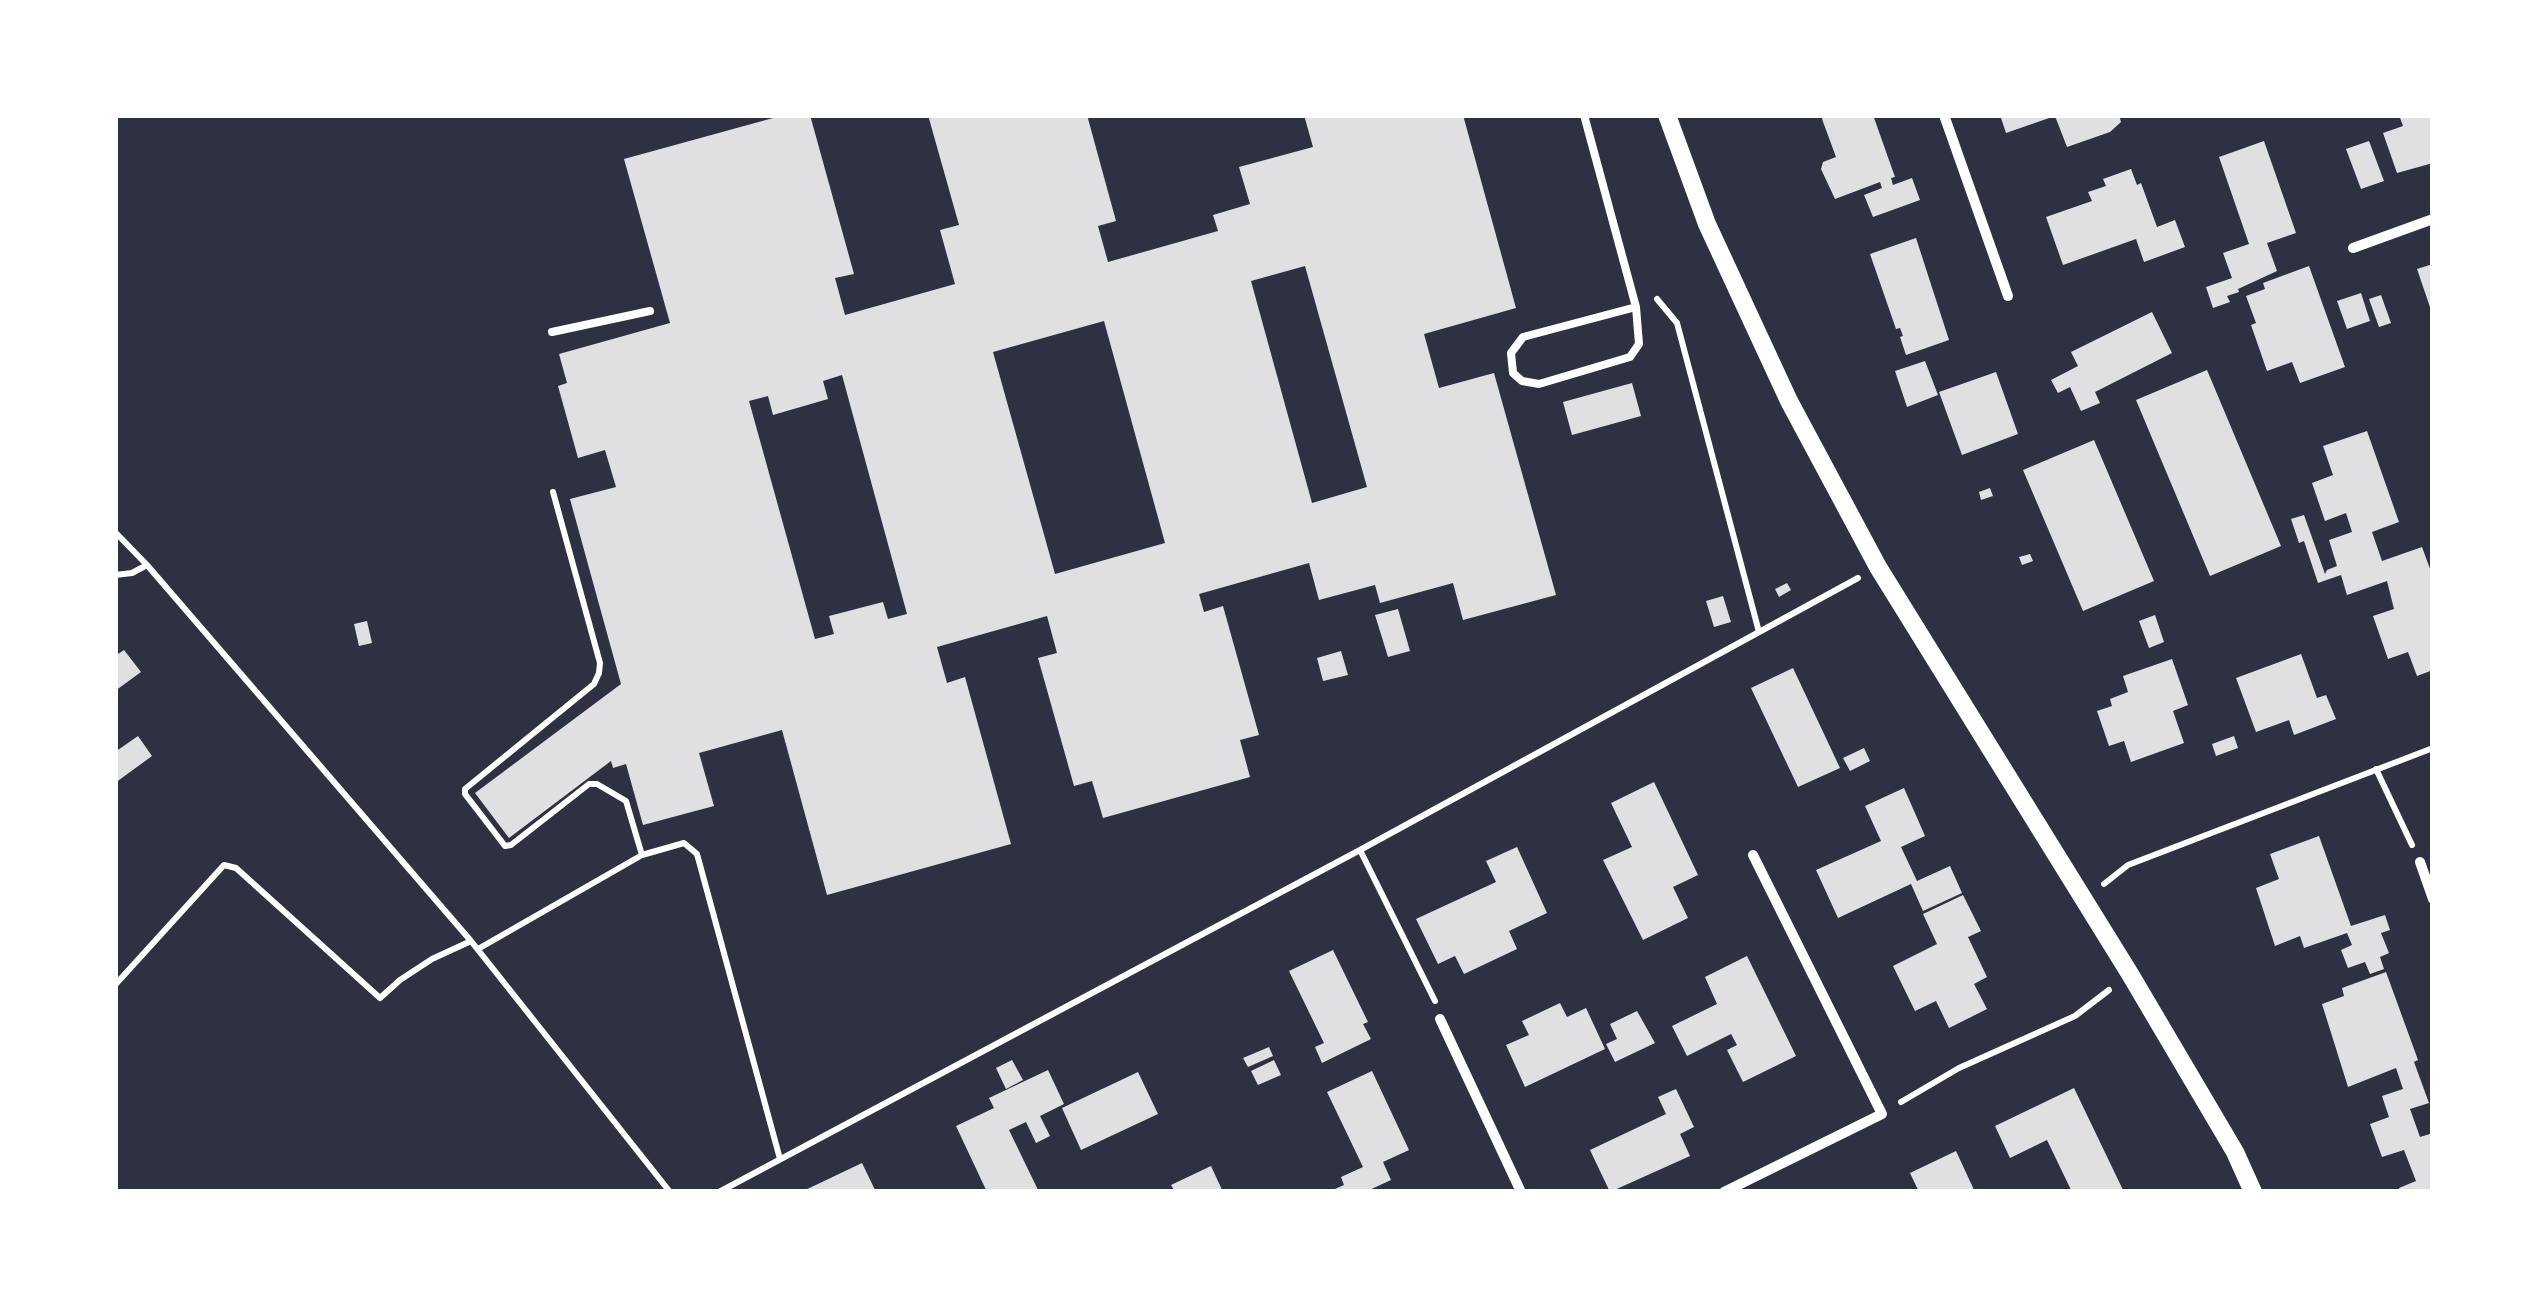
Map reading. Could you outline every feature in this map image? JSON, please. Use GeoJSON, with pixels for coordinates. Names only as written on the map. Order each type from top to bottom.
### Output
{"type":"FeatureCollection","features":[{"type":"Feature","properties":{"kind":"street"},"geometry":{"type":"LineString","coordinates":[[1667,115],[1707,224],[1789,401],[1878,567],[2130,974],[2235,1152],[2253,1192]]}},
{"type":"Feature","properties":{"kind":"street"},"geometry":{"type":"LineString","coordinates":[[1944,115],[2008,296]]}},
{"type":"Feature","properties":{"kind":"street"},"geometry":{"type":"LineString","coordinates":[[2353,248],[2433,219]]}},
{"type":"Feature","properties":{"kind":"street"},"geometry":{"type":"LineString","coordinates":[[1724,1192],[1882,1114],[1753,855]]}},
{"type":"Feature","properties":{"kind":"street"},"geometry":{"type":"LineString","coordinates":[[2420,862],[2433,899]]}},
{"type":"Feature","properties":{"kind":"street"},"geometry":{"type":"LineString","coordinates":[[1440,1019],[1521,1192]]}},
{"type":"Feature","properties":{"kind":"lane"},"geometry":{"type":"LineString","coordinates":[[1584,115],[1636,307],[1639,344],[1630,357],[1539,384],[1522,381],[1513,373],[1510,353],[1524,337],[1636,307]]}},
{"type":"Feature","properties":{"kind":"lane"},"geometry":{"type":"LineString","coordinates":[[552,332],[650,311]]}},
{"type":"Feature","properties":{"kind":"path"},"geometry":{"type":"LineString","coordinates":[[1652,282],[1658,300],[1677,323],[1759,632]]}},
{"type":"Feature","properties":{"kind":"path"},"geometry":{"type":"LineString","coordinates":[[553,492],[600,673],[594,684],[465,789],[466,794],[505,846],[512,845],[589,784],[598,784],[626,801],[642,855]]}},
{"type":"Feature","properties":{"kind":"path"},"geometry":{"type":"LineString","coordinates":[[115,532],[471,940],[670,1192]]}},
{"type":"Feature","properties":{"kind":"path"},"geometry":{"type":"LineString","coordinates":[[115,575],[132,573],[147,565]]}},
{"type":"Feature","properties":{"kind":"path"},"geometry":{"type":"LineString","coordinates":[[719,1192],[1360,850],[1878,567]]}},
{"type":"Feature","properties":{"kind":"path"},"geometry":{"type":"LineString","coordinates":[[2084,901],[2128,865],[2433,748]]}},
{"type":"Feature","properties":{"kind":"path"},"geometry":{"type":"LineString","coordinates":[[2376,769],[2420,862]]}},
{"type":"Feature","properties":{"kind":"path"},"geometry":{"type":"LineString","coordinates":[[478,949],[642,855],[684,843],[697,854],[780,1159]]}},
{"type":"Feature","properties":{"kind":"path"},"geometry":{"type":"LineString","coordinates":[[1360,850],[1432,992],[1440,1019]]}},
{"type":"Feature","properties":{"kind":"path"},"geometry":{"type":"LineString","coordinates":[[115,985],[224,864],[236,868],[380,998],[432,959],[471,940]]}},
{"type":"Feature","properties":{"kind":"path"},"geometry":{"type":"LineString","coordinates":[[1882,1114],[1958,1068],[2075,1016],[2130,974]]}},
{"type":"Feature","properties":{"kind":"building"},"geometry":{"type":"Polygon","coordinates":[[[784,115],[810,115],[854,274],[835,278],[845,315],[955,284],[940,230],[959,225],[928,115],[1087,115],[1116,221],[1098,226],[1108,262],[1218,231],[1213,215],[1250,204],[1239,167],[1313,147],[1304,115],[1463,115],[1516,308],[1424,334],[1439,388],[1494,373],[1556,595],[1463,620],[1453,583],[1380,603],[1375,585],[1319,600],[1309,563],[1199,594],[1204,612],[1223,606],[1259,735],[1240,740],[1250,777],[1103,818],[1092,781],[1074,786],[1038,658],[1057,653],[1047,616],[937,647],[947,683],[965,677],[1011,844],[827,895],[782,730],[699,753],[714,806],[643,825],[626,764],[613,768],[611,761],[509,838],[475,793],[621,684],[570,499],[616,487],[605,450],[578,458],[558,386],[567,383],[559,354],[670,323],[624,159],[784,115]],[[1305,266],[1251,281],[1312,503],[1367,487],[1305,266]],[[1104,321],[993,352],[1055,574],[1165,543],[1104,321]],[[842,375],[823,381],[828,399],[773,415],[768,396],[749,401],[815,639],[834,634],[829,616],[883,602],[888,619],[907,614],[842,375]]]}},
{"type":"Feature","properties":{"kind":"building"},"geometry":{"type":"Polygon","coordinates":[[[1825,115],[1873,115],[1895,177],[1891,178],[1893,185],[1912,178],[1920,200],[1873,217],[1864,195],[1882,188],[1880,182],[1835,199],[1821,169],[1823,162],[1836,157],[1822,119],[1825,115]]]}},
{"type":"Feature","properties":{"kind":"building"},"geometry":{"type":"Polygon","coordinates":[[[2000,115],[2119,115],[2121,122],[2110,132],[2067,147],[2055,116],[2006,133],[2000,115]]]}},
{"type":"Feature","properties":{"kind":"building"},"geometry":{"type":"Polygon","coordinates":[[[2399,115],[2433,115],[2433,163],[2397,173],[2383,133],[2403,126],[2399,115]]]}},
{"type":"Feature","properties":{"kind":"building"},"geometry":{"type":"Polygon","coordinates":[[[2264,141],[2296,233],[2267,243],[2277,271],[2238,289],[2239,292],[2227,296],[2230,302],[2213,308],[2206,287],[2232,278],[2223,253],[2249,244],[2219,157],[2264,141]]]}},
{"type":"Feature","properties":{"kind":"building"},"geometry":{"type":"Polygon","coordinates":[[[2369,141],[2384,181],[2361,189],[2346,149],[2369,141]]]}},
{"type":"Feature","properties":{"kind":"building"},"geometry":{"type":"Polygon","coordinates":[[[2131,169],[2137,185],[2141,183],[2157,227],[2175,220],[2185,247],[2144,262],[2136,239],[2063,265],[2046,217],[2092,201],[2088,192],[2106,186],[2103,179],[2131,169]]]}},
{"type":"Feature","properties":{"kind":"building"},"geometry":{"type":"Polygon","coordinates":[[[1916,238],[1949,340],[1906,355],[1900,337],[1903,336],[1900,328],[1896,329],[1870,254],[1916,238]]]}},
{"type":"Feature","properties":{"kind":"building"},"geometry":{"type":"Polygon","coordinates":[[[2433,264],[2433,313],[2432,313],[2417,269],[2433,264]]]}},
{"type":"Feature","properties":{"kind":"building"},"geometry":{"type":"Polygon","coordinates":[[[2309,266],[2345,367],[2300,383],[2292,362],[2267,371],[2251,325],[2256,323],[2246,296],[2265,289],[2263,283],[2309,266]]]}},
{"type":"Feature","properties":{"kind":"building"},"geometry":{"type":"Polygon","coordinates":[[[2361,293],[2370,321],[2347,329],[2337,301],[2361,293]]]}},
{"type":"Feature","properties":{"kind":"building"},"geometry":{"type":"Polygon","coordinates":[[[2381,295],[2391,323],[2379,327],[2369,299],[2381,295]]]}},
{"type":"Feature","properties":{"kind":"building"},"geometry":{"type":"Polygon","coordinates":[[[2152,312],[2172,353],[2095,392],[2100,403],[2081,411],[2070,387],[2058,393],[2051,380],[2078,366],[2071,352],[2152,312]]]}},
{"type":"Feature","properties":{"kind":"building"},"geometry":{"type":"Polygon","coordinates":[[[1925,361],[1938,395],[1907,407],[1895,371],[1925,361]]]}},
{"type":"Feature","properties":{"kind":"building"},"geometry":{"type":"Polygon","coordinates":[[[2207,370],[2281,546],[2210,576],[2136,400],[2207,370]]]}},
{"type":"Feature","properties":{"kind":"building"},"geometry":{"type":"Polygon","coordinates":[[[1996,372],[2018,434],[1962,455],[1939,392],[1996,372]]]}},
{"type":"Feature","properties":{"kind":"building"},"geometry":{"type":"Polygon","coordinates":[[[1632,383],[1641,416],[1572,435],[1563,402],[1632,383]]]}},
{"type":"Feature","properties":{"kind":"building"},"geometry":{"type":"Polygon","coordinates":[[[2367,431],[2399,522],[2372,532],[2382,561],[2422,547],[2433,577],[2433,670],[2417,676],[2408,652],[2388,659],[2373,616],[2394,609],[2387,581],[2347,595],[2341,575],[2318,583],[2304,541],[2299,543],[2291,519],[2304,515],[2325,574],[2337,566],[2329,540],[2352,532],[2346,513],[2325,521],[2312,483],[2333,475],[2323,446],[2367,431]]]}},
{"type":"Feature","properties":{"kind":"building"},"geometry":{"type":"Polygon","coordinates":[[[2094,440],[2154,581],[2083,611],[2023,470],[2094,440]]]}},
{"type":"Feature","properties":{"kind":"building"},"geometry":{"type":"Polygon","coordinates":[[[1990,488],[1993,496],[1981,500],[1979,492],[1990,488]]]}},
{"type":"Feature","properties":{"kind":"building"},"geometry":{"type":"Polygon","coordinates":[[[2030,554],[2033,561],[2022,565],[2019,557],[2030,554]]]}},
{"type":"Feature","properties":{"kind":"building"},"geometry":{"type":"Polygon","coordinates":[[[1787,583],[1791,590],[1779,597],[1775,589],[1787,583]]]}},
{"type":"Feature","properties":{"kind":"building"},"geometry":{"type":"Polygon","coordinates":[[[1723,596],[1731,622],[1714,627],[1706,601],[1723,596]]]}},
{"type":"Feature","properties":{"kind":"building"},"geometry":{"type":"Polygon","coordinates":[[[1398,609],[1410,651],[1388,657],[1375,615],[1398,609]]]}},
{"type":"Feature","properties":{"kind":"building"},"geometry":{"type":"Polygon","coordinates":[[[2155,615],[2164,642],[2149,648],[2139,621],[2155,615]]]}},
{"type":"Feature","properties":{"kind":"building"},"geometry":{"type":"Polygon","coordinates":[[[367,621],[372,643],[359,646],[354,624],[367,621]]]}},
{"type":"Feature","properties":{"kind":"building"},"geometry":{"type":"Polygon","coordinates":[[[124,650],[141,672],[115,691],[115,656],[124,650]]]}},
{"type":"Feature","properties":{"kind":"building"},"geometry":{"type":"Polygon","coordinates":[[[1341,651],[1348,675],[1323,681],[1317,658],[1341,651]]]}},
{"type":"Feature","properties":{"kind":"building"},"geometry":{"type":"Polygon","coordinates":[[[2301,654],[2317,698],[2326,695],[2336,719],[2294,735],[2289,720],[2256,732],[2236,678],[2301,654]]]}},
{"type":"Feature","properties":{"kind":"building"},"geometry":{"type":"Polygon","coordinates":[[[2172,659],[2188,705],[2173,711],[2184,743],[2131,762],[2124,741],[2109,746],[2097,711],[2112,706],[2110,699],[2128,692],[2123,676],[2172,659]]]}},
{"type":"Feature","properties":{"kind":"building"},"geometry":{"type":"Polygon","coordinates":[[[1793,668],[1840,768],[1798,787],[1751,688],[1793,668]]]}},
{"type":"Feature","properties":{"kind":"building"},"geometry":{"type":"Polygon","coordinates":[[[138,736],[152,756],[115,783],[115,752],[138,736]]]}},
{"type":"Feature","properties":{"kind":"building"},"geometry":{"type":"Polygon","coordinates":[[[2234,736],[2238,748],[2216,756],[2212,744],[2234,736]]]}},
{"type":"Feature","properties":{"kind":"building"},"geometry":{"type":"Polygon","coordinates":[[[1864,748],[1870,761],[1850,771],[1843,758],[1864,748]]]}},
{"type":"Feature","properties":{"kind":"building"},"geometry":{"type":"Polygon","coordinates":[[[1654,782],[1698,875],[1673,887],[1688,918],[1643,940],[1603,860],[1632,847],[1611,803],[1654,782]]]}},
{"type":"Feature","properties":{"kind":"building"},"geometry":{"type":"Polygon","coordinates":[[[1904,788],[1925,836],[1901,847],[1917,881],[1950,866],[1962,893],[1923,911],[1911,884],[1838,918],[1816,870],[1881,841],[1865,806],[1904,788]]]}},
{"type":"Feature","properties":{"kind":"building"},"geometry":{"type":"Polygon","coordinates":[[[2319,836],[2351,926],[2385,915],[2390,930],[2381,933],[2389,953],[2380,957],[2384,969],[2370,974],[2365,962],[2348,968],[2341,950],[2352,945],[2347,933],[2304,948],[2300,936],[2275,946],[2256,888],[2279,879],[2270,854],[2319,836]]]}},
{"type":"Feature","properties":{"kind":"building"},"geometry":{"type":"Polygon","coordinates":[[[1517,847],[1547,913],[1509,931],[1517,949],[1464,974],[1455,956],[1438,964],[1416,919],[1496,882],[1486,861],[1517,847]]]}},
{"type":"Feature","properties":{"kind":"building"},"geometry":{"type":"Polygon","coordinates":[[[1963,895],[1981,931],[1968,937],[1987,977],[1974,984],[1987,1009],[1949,1028],[1936,1001],[1915,1011],[1893,966],[1937,944],[1923,914],[1963,895]]]}},
{"type":"Feature","properties":{"kind":"building"},"geometry":{"type":"Polygon","coordinates":[[[1333,950],[1368,1022],[1363,1024],[1371,1039],[1322,1063],[1315,1047],[1324,1043],[1289,971],[1333,950]]]}},
{"type":"Feature","properties":{"kind":"building"},"geometry":{"type":"Polygon","coordinates":[[[1747,956],[1796,1056],[1743,1082],[1727,1050],[1737,1045],[1731,1034],[1687,1056],[1672,1026],[1717,1004],[1705,977],[1747,956]]]}},
{"type":"Feature","properties":{"kind":"building"},"geometry":{"type":"Polygon","coordinates":[[[2386,972],[2429,1103],[2410,1109],[2420,1137],[2433,1133],[2433,1192],[2400,1192],[2399,1188],[2416,1181],[2404,1150],[2382,1157],[2370,1124],[2389,1117],[2382,1096],[2403,1089],[2396,1068],[2348,1087],[2322,1004],[2344,996],[2342,988],[2386,972]]]}},
{"type":"Feature","properties":{"kind":"building"},"geometry":{"type":"Polygon","coordinates":[[[1560,1003],[1567,1017],[1586,1008],[1605,1049],[1525,1087],[1506,1045],[1529,1035],[1522,1021],[1560,1003]]]}},
{"type":"Feature","properties":{"kind":"building"},"geometry":{"type":"Polygon","coordinates":[[[1637,1011],[1655,1043],[1615,1062],[1606,1044],[1617,1039],[1610,1024],[1637,1011]]]}},
{"type":"Feature","properties":{"kind":"building"},"geometry":{"type":"Polygon","coordinates":[[[1269,1047],[1273,1056],[1248,1067],[1243,1058],[1269,1047]]]}},
{"type":"Feature","properties":{"kind":"building"},"geometry":{"type":"Polygon","coordinates":[[[1012,1060],[1023,1080],[1006,1089],[996,1068],[1012,1060]]]}},
{"type":"Feature","properties":{"kind":"building"},"geometry":{"type":"Polygon","coordinates":[[[1274,1060],[1281,1075],[1258,1085],[1251,1071],[1274,1060]]]}},
{"type":"Feature","properties":{"kind":"building"},"geometry":{"type":"Polygon","coordinates":[[[1048,1070],[1064,1104],[1040,1116],[1050,1136],[1036,1143],[1026,1122],[1009,1130],[1039,1192],[987,1192],[956,1126],[994,1108],[989,1098],[1048,1070]]]}},
{"type":"Feature","properties":{"kind":"building"},"geometry":{"type":"Polygon","coordinates":[[[1372,1071],[1409,1150],[1383,1162],[1391,1180],[1365,1192],[1328,1192],[1344,1185],[1341,1177],[1363,1167],[1327,1092],[1372,1071]]]}},
{"type":"Feature","properties":{"kind":"building"},"geometry":{"type":"Polygon","coordinates":[[[1138,1072],[1158,1114],[1081,1150],[1062,1108],[1138,1072]]]}},
{"type":"Feature","properties":{"kind":"building"},"geometry":{"type":"Polygon","coordinates":[[[2074,1088],[2123,1190],[2072,1192],[2047,1140],[2010,1158],[1995,1126],[2074,1088]]]}},
{"type":"Feature","properties":{"kind":"building"},"geometry":{"type":"Polygon","coordinates":[[[1676,1089],[1694,1127],[1680,1134],[1690,1156],[1610,1192],[1590,1150],[1666,1114],[1658,1097],[1676,1089]]]}},
{"type":"Feature","properties":{"kind":"building"},"geometry":{"type":"Polygon","coordinates":[[[1956,1151],[1975,1192],[1919,1192],[1910,1173],[1956,1151]]]}},
{"type":"Feature","properties":{"kind":"building"},"geometry":{"type":"Polygon","coordinates":[[[862,1163],[876,1192],[801,1192],[862,1163]]]}},
{"type":"Feature","properties":{"kind":"building"},"geometry":{"type":"Polygon","coordinates":[[[1211,1166],[1223,1192],[1175,1192],[1171,1185],[1211,1166]]]}}]}
